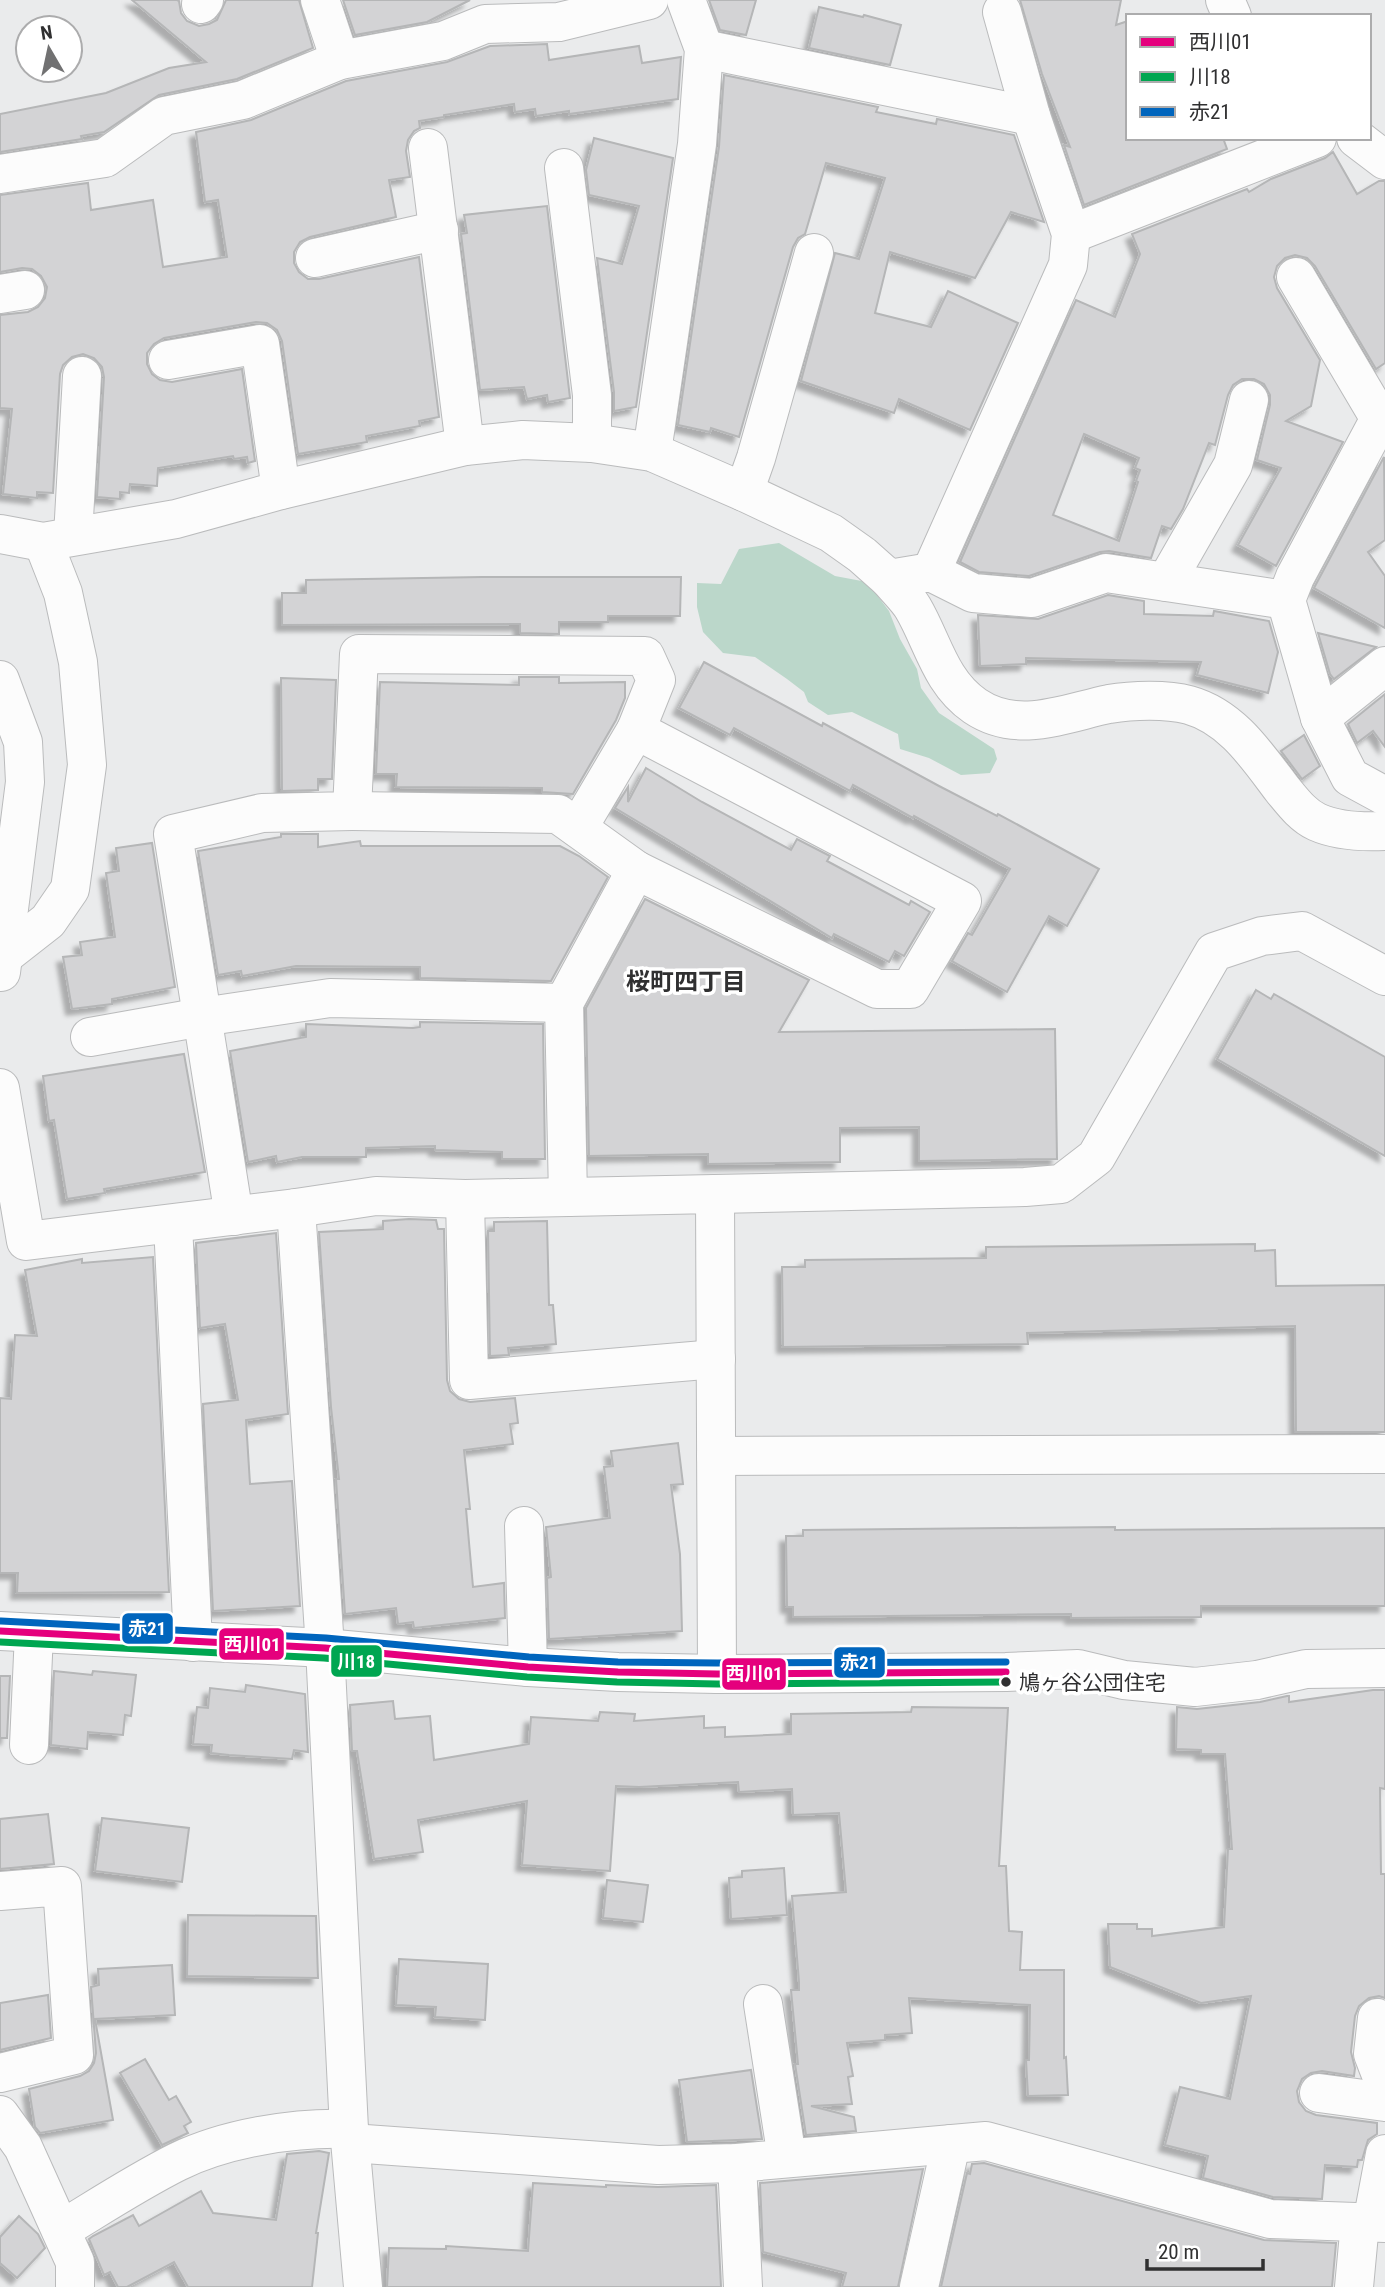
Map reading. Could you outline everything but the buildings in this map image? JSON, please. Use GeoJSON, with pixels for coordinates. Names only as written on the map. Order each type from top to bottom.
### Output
{"type":"FeatureCollection","features":[{"type":"Feature","properties":{"kind":"street"},"geometry":{"type":"LineString","coordinates":[[320,0],[340,60]]}},
{"type":"Feature","properties":{"kind":"street"},"geometry":{"type":"LineString","coordinates":[[0,174],[106,158],[164,116],[243,100],[340,60],[443,40],[485,24],[559,22],[649,0]]}},
{"type":"Feature","properties":{"kind":"street"},"geometry":{"type":"LineString","coordinates":[[652,452],[697,144],[704,49],[686,0]]}},
{"type":"Feature","properties":{"kind":"street"},"geometry":{"type":"LineString","coordinates":[[930,572],[1068,265],[1071,234],[1031,116],[1002,12]]}},
{"type":"Feature","properties":{"kind":"street"},"geometry":{"type":"LineString","coordinates":[[704,49],[1031,116]]}},
{"type":"Feature","properties":{"kind":"street"},"geometry":{"type":"LineString","coordinates":[[1071,234],[1312,140]]}},
{"type":"Feature","properties":{"kind":"street"},"geometry":{"type":"LineString","coordinates":[[1359,140],[1385,160]]}},
{"type":"Feature","properties":{"kind":"street"},"geometry":{"type":"LineString","coordinates":[[428,148],[465,446]]}},
{"type":"Feature","properties":{"kind":"street"},"geometry":{"type":"LineString","coordinates":[[565,168],[593,395],[592,443]]}},
{"type":"Feature","properties":{"kind":"street"},"geometry":{"type":"LineString","coordinates":[[314,258],[439,230]]}},
{"type":"Feature","properties":{"kind":"street"},"geometry":{"type":"LineString","coordinates":[[744,492],[814,253]]}},
{"type":"Feature","properties":{"kind":"street"},"geometry":{"type":"LineString","coordinates":[[1296,277],[1382,414],[1295,577],[1286,600],[1320,719],[1350,777],[1385,796]]}},
{"type":"Feature","properties":{"kind":"street"},"geometry":{"type":"LineString","coordinates":[[168,360],[260,344],[281,490]]}},
{"type":"Feature","properties":{"kind":"street"},"geometry":{"type":"LineString","coordinates":[[1,967],[48,920],[69,889],[87,765],[78,662],[63,593],[58,539],[82,376]]}},
{"type":"Feature","properties":{"kind":"street"},"geometry":{"type":"LineString","coordinates":[[1166,582],[1233,465],[1249,400]]}},
{"type":"Feature","properties":{"kind":"street"},"geometry":{"type":"LineString","coordinates":[[0,534],[58,539],[176,519],[281,490],[465,446],[523,440],[592,443],[652,452],[831,533],[862,555],[889,579],[912,607],[939,664],[959,693],[977,707],[1000,716],[1026,721],[1050,719],[1133,700],[1189,705],[1236,732],[1295,806],[1316,821],[1342,828],[1385,831]]}},
{"type":"Feature","properties":{"kind":"street"},"geometry":{"type":"LineString","coordinates":[[889,579],[930,572],[972,593],[1032,598],[1106,573],[1286,600]]}},
{"type":"Feature","properties":{"kind":"street"},"geometry":{"type":"LineString","coordinates":[[352,811],[359,654],[645,656],[656,680],[636,730],[578,828]]}},
{"type":"Feature","properties":{"kind":"street"},"geometry":{"type":"LineString","coordinates":[[1320,719],[1385,667]]}},
{"type":"Feature","properties":{"kind":"street"},"geometry":{"type":"LineString","coordinates":[[0,680],[23,742],[25,782],[1,967]]}},
{"type":"Feature","properties":{"kind":"street"},"geometry":{"type":"LineString","coordinates":[[234,1216],[173,834],[262,813],[352,811],[558,814],[636,870],[877,989],[910,989],[962,901],[636,730]]}},
{"type":"Feature","properties":{"kind":"street"},"geometry":{"type":"LineString","coordinates":[[568,1197],[564,1003],[636,870]]}},
{"type":"Feature","properties":{"kind":"street"},"geometry":{"type":"LineString","coordinates":[[0,1088],[13,1248],[376,1196],[465,1199],[1026,1187],[1061,1184],[1096,1157],[1214,952],[1262,936],[1302,931],[1385,976]]}},
{"type":"Feature","properties":{"kind":"street"},"geometry":{"type":"LineString","coordinates":[[90,1037],[330,998],[564,1003]]}},
{"type":"Feature","properties":{"kind":"street"},"geometry":{"type":"LineString","coordinates":[[715,1194],[717,1674]]}},
{"type":"Feature","properties":{"kind":"street"},"geometry":{"type":"LineString","coordinates":[[465,1199],[469,1380],[716,1359]]}},
{"type":"Feature","properties":{"kind":"street"},"geometry":{"type":"LineString","coordinates":[[296,1208],[325,1648],[350,2136],[363,2287]]}},
{"type":"Feature","properties":{"kind":"street"},"geometry":{"type":"LineString","coordinates":[[173,1224],[193,1642]]}},
{"type":"Feature","properties":{"kind":"street"},"geometry":{"type":"LineString","coordinates":[[716,1456],[1385,1454]]}},
{"type":"Feature","properties":{"kind":"street"},"geometry":{"type":"LineString","coordinates":[[524,1526],[527,1667]]}},
{"type":"Feature","properties":{"kind":"street"},"geometry":{"type":"LineString","coordinates":[[29,1745],[17,1632],[325,1648],[527,1667],[717,1674],[1079,1669],[1124,1680],[1195,1686],[1257,1680],[1306,1669],[1385,1668]]}},
{"type":"Feature","properties":{"kind":"street"},"geometry":{"type":"LineString","coordinates":[[0,1891],[62,1886],[74,2055],[0,2073]]}},
{"type":"Feature","properties":{"kind":"street"},"geometry":{"type":"LineString","coordinates":[[763,2004],[787,2158]]}},
{"type":"Feature","properties":{"kind":"street"},"geometry":{"type":"LineString","coordinates":[[1377,2018],[1373,2054],[1383,2080],[1385,2096]]}},
{"type":"Feature","properties":{"kind":"street"},"geometry":{"type":"LineString","coordinates":[[1319,2093],[1385,2102]]}},
{"type":"Feature","properties":{"kind":"street"},"geometry":{"type":"LineString","coordinates":[[0,2115],[23,2147],[75,2262],[75,2287]]}},
{"type":"Feature","properties":{"kind":"street"},"geometry":{"type":"LineString","coordinates":[[61,2230],[178,2161],[237,2141],[319,2128],[350,2136],[658,2165],[737,2162],[986,2141],[1270,2220],[1373,2223]]}},
{"type":"Feature","properties":{"kind":"street"},"geometry":{"type":"LineString","coordinates":[[919,2287],[951,2144]]}},
{"type":"Feature","properties":{"kind":"street"},"geometry":{"type":"LineString","coordinates":[[1354,2287],[1373,2223],[1385,2154]]}},
{"type":"Feature","properties":{"kind":"street"},"geometry":{"type":"LineString","coordinates":[[737,2162],[744,2287]]}},
{"type":"Feature","properties":{"kind":"green space"},"geometry":{"type":"Polygon","coordinates":[[[779,543],[835,576],[867,582],[889,611],[900,639],[917,669],[921,688],[939,713],[994,749],[997,759],[990,773],[961,775],[929,758],[900,749],[898,734],[852,712],[828,715],[808,702],[804,692],[755,657],[723,653],[703,632],[697,607],[697,583],[721,584],[739,549],[779,543]]]}},
{"type":"Feature","properties":{"kind":"transit line","name":"赤21"},"geometry":{"type":"LineString","coordinates":[[1,1621],[326,1638],[529,1657],[618,1662],[1006,1662]]}},
{"type":"Feature","properties":{"kind":"transit line","name":"西川01"},"geometry":{"type":"LineString","coordinates":[[0,1631],[325,1648],[528,1667],[618,1672],[1006,1672]]}},
{"type":"Feature","properties":{"kind":"transit line","name":"川18"},"geometry":{"type":"LineString","coordinates":[[0,1642],[324,1658],[527,1677],[617,1682],[1006,1682]]}},
{"type":"Feature","properties":{"kind":"place","name":"鳩ヶ谷公団住宅"},"geometry":{"type":"Point","coordinates":[1006,1682]}},
{"type":"Feature","properties":{"kind":"district","name":"桜町四丁目"},"geometry":{"type":"Point","coordinates":[686,982]}}]}
